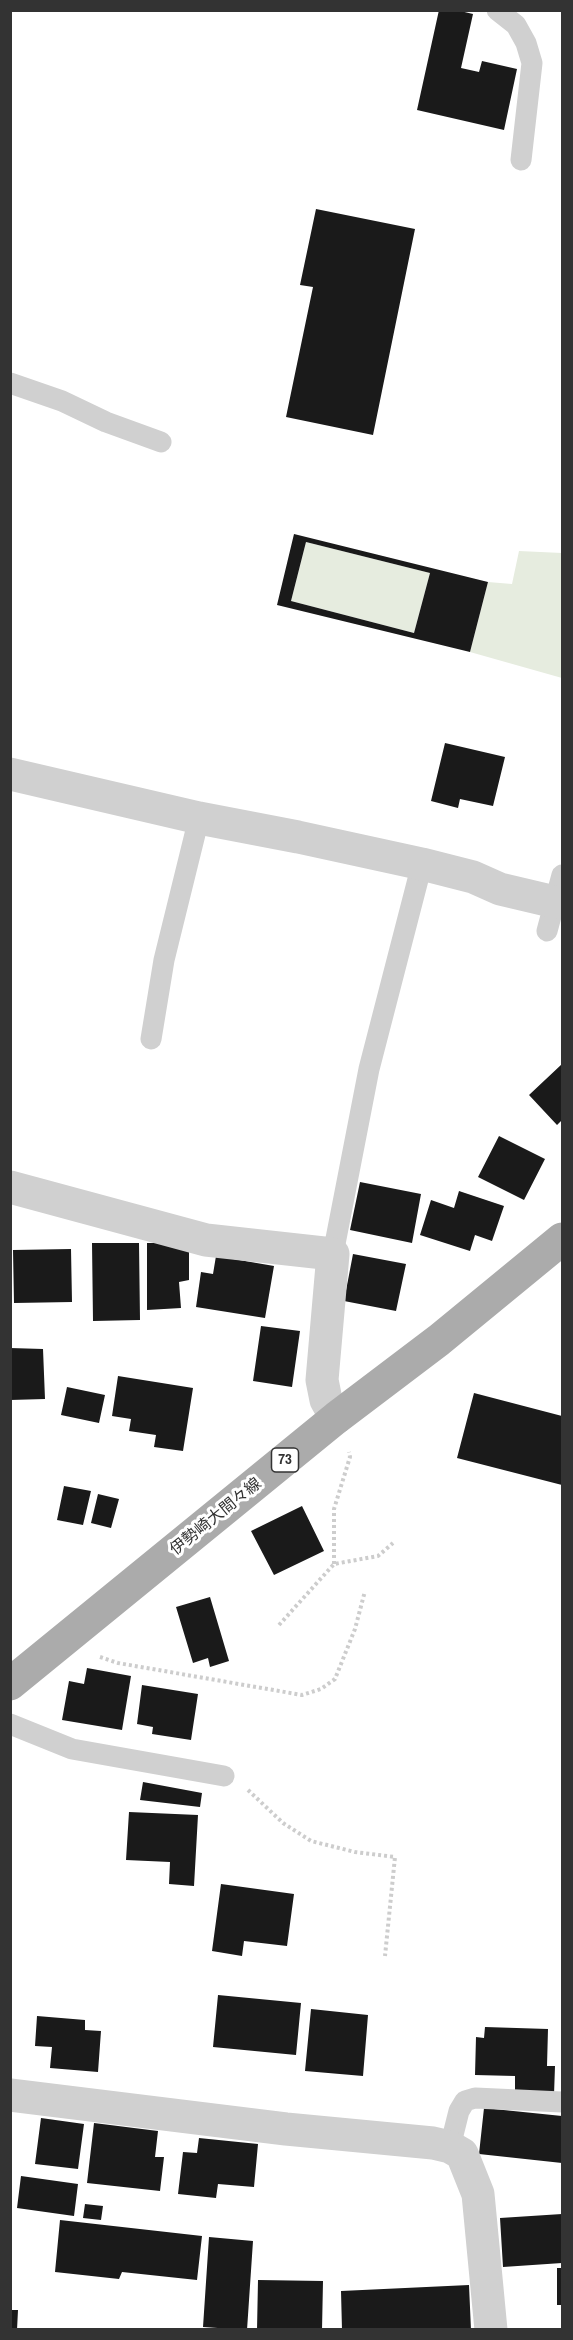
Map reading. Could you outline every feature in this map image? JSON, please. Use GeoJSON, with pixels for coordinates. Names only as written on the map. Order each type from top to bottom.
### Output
{"type":"FeatureCollection","features":[{"type":"Feature","properties":{"kind":"main road","name":"伊勢崎大間々線"},"geometry":{"type":"LineString","coordinates":[[10,1684],[336,1418],[439,1340],[562,1239]]}},
{"type":"Feature","properties":{"kind":"street"},"geometry":{"type":"LineString","coordinates":[[10,774],[199,818],[422,864],[472,877],[500,889],[554,903]]}},
{"type":"Feature","properties":{"kind":"street"},"geometry":{"type":"LineString","coordinates":[[10,1188],[206,1240],[333,1254],[322,1380],[323,1390],[336,1418]]}},
{"type":"Feature","properties":{"kind":"street"},"geometry":{"type":"LineString","coordinates":[[10,2095],[286,2129],[433,2143],[450,2147],[462,2154],[478,2194],[491,2330]]}},
{"type":"Feature","properties":{"kind":"lane"},"geometry":{"type":"LineString","coordinates":[[497,10],[516,26],[526,43],[532,63],[520,160]]}},
{"type":"Feature","properties":{"kind":"lane"},"geometry":{"type":"LineString","coordinates":[[12,389],[62,401],[106,422],[161,442]]}},
{"type":"Feature","properties":{"kind":"lane"},"geometry":{"type":"LineString","coordinates":[[151,1039],[164,960],[199,818]]}},
{"type":"Feature","properties":{"kind":"lane"},"geometry":{"type":"LineString","coordinates":[[333,1254],[369,1069],[422,864]]}},
{"type":"Feature","properties":{"kind":"lane"},"geometry":{"type":"LineString","coordinates":[[10,1724],[72,1749],[224,1776]]}},
{"type":"Feature","properties":{"kind":"lane"},"geometry":{"type":"LineString","coordinates":[[450,2147],[459,2111],[465,2102],[475,2098],[562,2102]]}},
{"type":"Feature","properties":{"kind":"path"},"geometry":{"type":"LineString","coordinates":[[334,1564],[334,1509],[350,1457],[349,1452]]}},
{"type":"Feature","properties":{"kind":"path"},"geometry":{"type":"LineString","coordinates":[[279,1625],[334,1564],[378,1556],[393,1543]]}},
{"type":"Feature","properties":{"kind":"path"},"geometry":{"type":"LineString","coordinates":[[74,1632],[88,1651],[118,1663],[302,1695],[321,1689],[335,1679],[355,1629],[365,1591]]}},
{"type":"Feature","properties":{"kind":"path"},"geometry":{"type":"LineString","coordinates":[[224,1776],[248,1790],[283,1823],[311,1841],[355,1852],[395,1857],[385,1956]]}},
{"type":"Feature","properties":{"kind":"shaded area"},"geometry":{"type":"Polygon","coordinates":[[[306,542],[430,573],[414,633],[291,601],[306,542]]]}},
{"type":"Feature","properties":{"kind":"shaded area"},"geometry":{"type":"Polygon","coordinates":[[[519,551],[562,553],[562,678],[470,652],[488,582],[512,584],[519,551]]]}},
{"type":"Feature","properties":{"kind":"building"},"geometry":{"type":"Polygon","coordinates":[[[439,10],[456,10],[473,14],[461,68],[479,72],[482,61],[517,69],[504,130],[417,110],[439,10]]]}},
{"type":"Feature","properties":{"kind":"building"},"geometry":{"type":"Polygon","coordinates":[[[316,209],[415,229],[373,435],[286,417],[313,287],[300,285],[316,209]]]}},
{"type":"Feature","properties":{"kind":"building"},"geometry":{"type":"Polygon","coordinates":[[[294,534],[488,582],[470,652],[277,605],[294,534]],[[306,542],[291,601],[414,633],[430,573],[306,542]]]}},
{"type":"Feature","properties":{"kind":"building"},"geometry":{"type":"Polygon","coordinates":[[[445,743],[505,757],[493,806],[460,799],[458,808],[431,801],[445,743]]]}},
{"type":"Feature","properties":{"kind":"building"},"geometry":{"type":"Polygon","coordinates":[[[562,1064],[562,1120],[557,1125],[529,1095],[562,1064]]]}},
{"type":"Feature","properties":{"kind":"building"},"geometry":{"type":"Polygon","coordinates":[[[499,1136],[545,1159],[524,1200],[478,1177],[499,1136]]]}},
{"type":"Feature","properties":{"kind":"building"},"geometry":{"type":"Polygon","coordinates":[[[360,1182],[421,1194],[412,1243],[350,1230],[360,1182]]]}},
{"type":"Feature","properties":{"kind":"building"},"geometry":{"type":"Polygon","coordinates":[[[459,1191],[504,1206],[492,1241],[475,1235],[470,1251],[420,1235],[431,1200],[454,1208],[459,1191]]]}},
{"type":"Feature","properties":{"kind":"building"},"geometry":{"type":"Polygon","coordinates":[[[92,1243],[139,1243],[140,1320],[93,1321],[92,1243]]]}},
{"type":"Feature","properties":{"kind":"building"},"geometry":{"type":"Polygon","coordinates":[[[147,1243],[189,1243],[189,1280],[179,1282],[181,1308],[147,1310],[147,1243]]]}},
{"type":"Feature","properties":{"kind":"building"},"geometry":{"type":"Polygon","coordinates":[[[71,1249],[72,1302],[14,1303],[13,1250],[71,1249]]]}},
{"type":"Feature","properties":{"kind":"building"},"geometry":{"type":"Polygon","coordinates":[[[353,1254],[406,1264],[396,1311],[344,1301],[353,1254]]]}},
{"type":"Feature","properties":{"kind":"building"},"geometry":{"type":"Polygon","coordinates":[[[216,1256],[274,1266],[265,1318],[196,1307],[201,1272],[213,1274],[216,1256]]]}},
{"type":"Feature","properties":{"kind":"building"},"geometry":{"type":"Polygon","coordinates":[[[261,1326],[300,1331],[292,1387],[253,1381],[261,1326]]]}},
{"type":"Feature","properties":{"kind":"building"},"geometry":{"type":"Polygon","coordinates":[[[10,1348],[43,1349],[45,1399],[10,1400],[10,1348]]]}},
{"type":"Feature","properties":{"kind":"building"},"geometry":{"type":"Polygon","coordinates":[[[118,1376],[193,1388],[183,1451],[154,1447],[156,1435],[129,1431],[131,1419],[112,1416],[118,1376]]]}},
{"type":"Feature","properties":{"kind":"building"},"geometry":{"type":"Polygon","coordinates":[[[67,1387],[105,1395],[99,1423],[61,1415],[67,1387]]]}},
{"type":"Feature","properties":{"kind":"building"},"geometry":{"type":"Polygon","coordinates":[[[474,1393],[562,1416],[562,1485],[457,1458],[474,1393]]]}},
{"type":"Feature","properties":{"kind":"building"},"geometry":{"type":"Polygon","coordinates":[[[64,1486],[91,1491],[83,1525],[57,1520],[64,1486]]]}},
{"type":"Feature","properties":{"kind":"building"},"geometry":{"type":"Polygon","coordinates":[[[98,1494],[119,1499],[111,1528],[91,1523],[98,1494]]]}},
{"type":"Feature","properties":{"kind":"building"},"geometry":{"type":"Polygon","coordinates":[[[302,1506],[324,1551],[274,1575],[251,1531],[302,1506]]]}},
{"type":"Feature","properties":{"kind":"building"},"geometry":{"type":"Polygon","coordinates":[[[210,1597],[229,1661],[210,1667],[208,1658],[193,1663],[176,1607],[210,1597]]]}},
{"type":"Feature","properties":{"kind":"building"},"geometry":{"type":"Polygon","coordinates":[[[87,1668],[131,1676],[122,1730],[62,1720],[69,1681],[84,1684],[87,1668]]]}},
{"type":"Feature","properties":{"kind":"building"},"geometry":{"type":"Polygon","coordinates":[[[142,1685],[198,1694],[191,1740],[152,1734],[153,1727],[137,1724],[142,1685]]]}},
{"type":"Feature","properties":{"kind":"building"},"geometry":{"type":"Polygon","coordinates":[[[143,1782],[202,1793],[200,1807],[140,1800],[143,1782]]]}},
{"type":"Feature","properties":{"kind":"building"},"geometry":{"type":"Polygon","coordinates":[[[129,1812],[198,1815],[194,1886],[169,1884],[170,1862],[126,1860],[129,1812]]]}},
{"type":"Feature","properties":{"kind":"building"},"geometry":{"type":"Polygon","coordinates":[[[221,1884],[294,1894],[287,1946],[244,1941],[242,1956],[212,1951],[221,1884]]]}},
{"type":"Feature","properties":{"kind":"building"},"geometry":{"type":"Polygon","coordinates":[[[218,1995],[301,2003],[296,2055],[213,2047],[218,1995]]]}},
{"type":"Feature","properties":{"kind":"building"},"geometry":{"type":"Polygon","coordinates":[[[311,2009],[368,2015],[363,2076],[305,2071],[311,2009]]]}},
{"type":"Feature","properties":{"kind":"building"},"geometry":{"type":"Polygon","coordinates":[[[37,2016],[85,2020],[85,2030],[101,2031],[98,2072],[50,2068],[52,2047],[35,2046],[37,2016]]]}},
{"type":"Feature","properties":{"kind":"building"},"geometry":{"type":"Polygon","coordinates":[[[485,2027],[548,2029],[547,2066],[555,2066],[554,2095],[515,2094],[515,2076],[475,2075],[476,2037],[484,2038],[485,2027]]]}},
{"type":"Feature","properties":{"kind":"building"},"geometry":{"type":"Polygon","coordinates":[[[484,2108],[562,2116],[562,2163],[479,2154],[484,2108]]]}},
{"type":"Feature","properties":{"kind":"building"},"geometry":{"type":"Polygon","coordinates":[[[41,2118],[84,2124],[78,2169],[35,2164],[41,2118]]]}},
{"type":"Feature","properties":{"kind":"building"},"geometry":{"type":"Polygon","coordinates":[[[94,2123],[158,2131],[155,2157],[164,2157],[160,2191],[87,2183],[94,2123]]]}},
{"type":"Feature","properties":{"kind":"building"},"geometry":{"type":"Polygon","coordinates":[[[199,2138],[258,2144],[254,2187],[218,2184],[216,2198],[178,2194],[183,2152],[197,2153],[199,2138]]]}},
{"type":"Feature","properties":{"kind":"building"},"geometry":{"type":"Polygon","coordinates":[[[21,2176],[78,2184],[74,2216],[17,2208],[21,2176]]]}},
{"type":"Feature","properties":{"kind":"building"},"geometry":{"type":"Polygon","coordinates":[[[85,2204],[103,2206],[101,2220],[83,2218],[85,2204]]]}},
{"type":"Feature","properties":{"kind":"building"},"geometry":{"type":"Polygon","coordinates":[[[562,2214],[562,2263],[503,2267],[500,2218],[562,2214]]]}},
{"type":"Feature","properties":{"kind":"building"},"geometry":{"type":"Polygon","coordinates":[[[60,2220],[202,2236],[197,2280],[122,2272],[119,2279],[55,2272],[60,2220]]]}},
{"type":"Feature","properties":{"kind":"building"},"geometry":{"type":"Polygon","coordinates":[[[209,2237],[253,2241],[247,2330],[203,2327],[209,2237]]]}},
{"type":"Feature","properties":{"kind":"building"},"geometry":{"type":"Polygon","coordinates":[[[557,2268],[562,2268],[562,2305],[557,2305],[557,2268]]]}},
{"type":"Feature","properties":{"kind":"building"},"geometry":{"type":"Polygon","coordinates":[[[258,2280],[323,2281],[322,2330],[257,2330],[258,2280]]]}},
{"type":"Feature","properties":{"kind":"building"},"geometry":{"type":"Polygon","coordinates":[[[469,2285],[471,2330],[342,2330],[341,2291],[469,2285]]]}},
{"type":"Feature","properties":{"kind":"building"},"geometry":{"type":"Polygon","coordinates":[[[10,2310],[18,2310],[17,2330],[10,2330],[10,2310]]]}}]}
